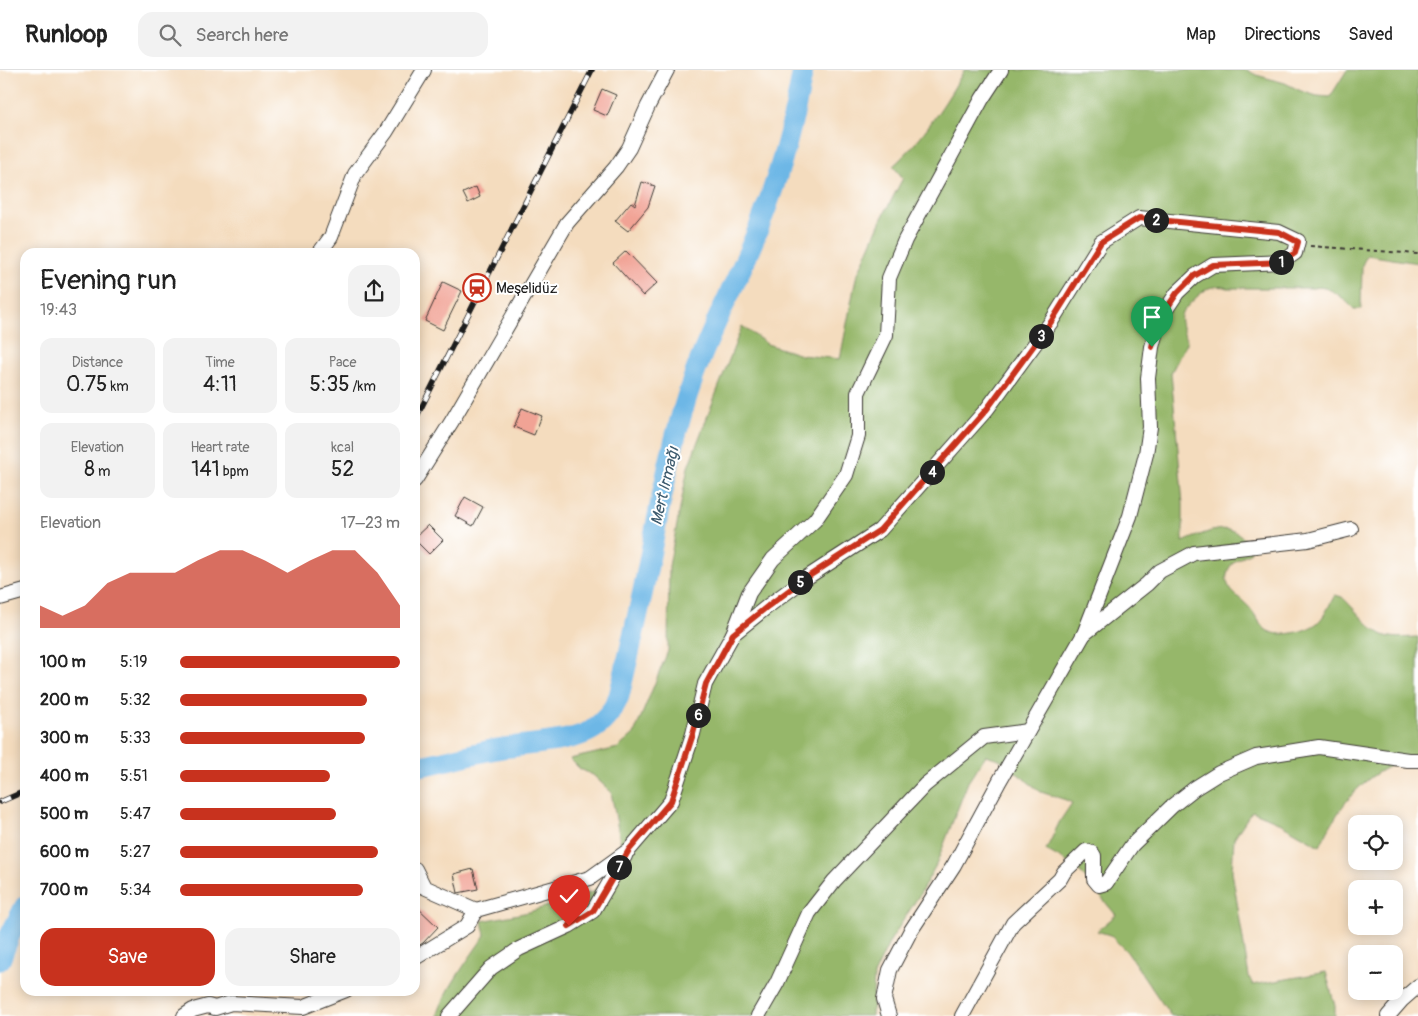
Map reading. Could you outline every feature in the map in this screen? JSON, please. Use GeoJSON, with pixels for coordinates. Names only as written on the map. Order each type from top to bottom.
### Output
{"type":"FeatureCollection","features":[{"type":"Feature","properties":{"kind":"street"},"geometry":{"type":"LineString","coordinates":[[323,248],[331,237],[355,174],[386,132],[424,70]]}},
{"type":"Feature","properties":{"kind":"street"},"geometry":{"type":"LineString","coordinates":[[420,472],[452,421],[567,223],[616,167],[629,148],[667,70]]}},
{"type":"Feature","properties":{"kind":"street"},"geometry":{"type":"LineString","coordinates":[[449,1016],[491,968],[519,949],[569,926],[593,911],[629,850],[671,801],[693,734],[706,684],[733,634],[749,593],[773,559],[815,520],[846,475],[858,436],[858,393],[886,334],[889,278],[905,240],[982,99],[1002,70]]}},
{"type":"Feature","properties":{"kind":"street"},"geometry":{"type":"LineString","coordinates":[[733,634],[798,584],[880,530],[987,409],[1051,322],[1101,242],[1139,218],[1279,232],[1298,242],[1295,253],[1282,262],[1213,265],[1194,276],[1177,293],[1159,320],[1152,347],[1148,378],[1150,427],[1146,454],[1130,516],[1084,634],[954,865],[910,932],[890,970],[884,999],[889,1016]]}},
{"type":"Feature","properties":{"kind":"street"},"geometry":{"type":"LineString","coordinates":[[1084,634],[1147,584],[1160,571],[1194,553],[1308,540],[1351,529]]}},
{"type":"Feature","properties":{"kind":"street"},"geometry":{"type":"LineString","coordinates":[[0,598],[20,592]]}},
{"type":"Feature","properties":{"kind":"street"},"geometry":{"type":"LineString","coordinates":[[758,1016],[777,983],[809,912],[847,867],[925,785],[984,737],[1028,731]]}},
{"type":"Feature","properties":{"kind":"street"},"geometry":{"type":"LineString","coordinates":[[962,1016],[1013,923],[1060,879],[1064,872],[1086,851],[1094,856],[1094,879],[1099,884],[1106,883],[1132,845],[1172,806],[1195,788],[1219,773],[1256,757],[1319,747],[1418,760]]}},
{"type":"Feature","properties":{"kind":"street"},"geometry":{"type":"LineString","coordinates":[[420,879],[424,887],[476,910],[590,878],[629,850]]}},
{"type":"Feature","properties":{"kind":"street"},"geometry":{"type":"LineString","coordinates":[[420,955],[467,926],[476,910]]}},
{"type":"Feature","properties":{"kind":"street"},"geometry":{"type":"LineString","coordinates":[[1388,1016],[1418,986]]}},
{"type":"Feature","properties":{"kind":"street"},"geometry":{"type":"LineString","coordinates":[[184,1016],[193,1010],[208,1006],[215,1008],[231,1002],[303,1007],[331,996]]}},
{"type":"Feature","properties":{"kind":"path"},"geometry":{"type":"LineString","coordinates":[[1298,242],[1310,247],[1418,254]]}},
{"type":"Feature","properties":{"kind":"green space"},"geometry":{"type":"Polygon","coordinates":[[[964,70],[1247,70],[1256,75],[1285,83],[1301,91],[1317,96],[1330,97],[1347,70],[1418,70],[1418,263],[1367,255],[1362,265],[1361,309],[1354,309],[1335,293],[1319,287],[1209,288],[1202,292],[1181,315],[1181,325],[1187,342],[1171,373],[1183,504],[1183,542],[1222,529],[1231,530],[1239,534],[1251,552],[1236,560],[1230,566],[1227,574],[1228,584],[1230,589],[1249,607],[1263,627],[1270,632],[1284,634],[1298,632],[1311,627],[1322,618],[1335,595],[1342,597],[1380,633],[1394,637],[1418,637],[1418,756],[1384,769],[1358,789],[1337,814],[1320,846],[1276,821],[1252,811],[1234,838],[1232,871],[1249,977],[1253,985],[1326,972],[1335,1006],[1335,1016],[1171,1016],[1127,952],[1110,935],[1097,931],[1116,915],[1076,867],[1046,850],[1060,821],[1072,803],[1041,792],[999,759],[986,755],[968,782],[936,865],[890,941],[874,975],[872,1016],[437,1016],[452,984],[485,935],[482,921],[529,912],[592,892],[627,864],[623,856],[611,792],[593,775],[580,769],[570,759],[618,748],[634,734],[668,651],[669,566],[688,467],[742,326],[767,344],[801,355],[840,359],[856,278],[881,220],[903,178],[893,166],[913,146],[932,121],[964,70]]]}},
{"type":"Feature","properties":{"kind":"building"},"geometry":{"type":"Polygon","coordinates":[[[602,89],[616,95],[607,116],[593,110],[602,89]]]}},
{"type":"Feature","properties":{"kind":"building"},"geometry":{"type":"Polygon","coordinates":[[[642,182],[655,186],[648,207],[628,231],[615,221],[631,202],[635,205],[642,182]]]}},
{"type":"Feature","properties":{"kind":"building"},"geometry":{"type":"Polygon","coordinates":[[[476,187],[480,197],[468,203],[463,193],[476,187]]]}},
{"type":"Feature","properties":{"kind":"building"},"geometry":{"type":"Polygon","coordinates":[[[626,251],[657,283],[643,296],[613,263],[626,251]]]}},
{"type":"Feature","properties":{"kind":"building"},"geometry":{"type":"Polygon","coordinates":[[[443,282],[462,291],[443,330],[425,321],[443,282]]]}},
{"type":"Feature","properties":{"kind":"building"},"geometry":{"type":"Polygon","coordinates":[[[522,408],[542,416],[534,435],[514,427],[522,408]]]}},
{"type":"Feature","properties":{"kind":"building"},"geometry":{"type":"Polygon","coordinates":[[[465,497],[483,507],[473,526],[455,516],[465,497]]]}},
{"type":"Feature","properties":{"kind":"building"},"geometry":{"type":"Polygon","coordinates":[[[428,525],[443,540],[429,554],[420,545],[420,532],[428,525]]]}},
{"type":"Feature","properties":{"kind":"building"},"geometry":{"type":"Polygon","coordinates":[[[473,869],[478,889],[458,893],[454,874],[473,869]]]}},
{"type":"Feature","properties":{"kind":"building"},"geometry":{"type":"Polygon","coordinates":[[[420,910],[438,927],[420,945],[420,910]]]}},
{"type":"Feature","properties":{"kind":"waterway","name":"Mert Irmağı"},"geometry":{"type":"LineString","coordinates":[[420,766],[487,751],[558,741],[581,735],[600,724],[614,707],[619,696],[631,644],[680,420],[700,360],[749,251],[774,185],[788,139],[803,70]]}},
{"type":"Feature","properties":{"kind":"waterway","name":"Mert Irmağı"},"geometry":{"type":"LineString","coordinates":[[0,960],[20,916]]}},
{"type":"Feature","properties":{"kind":"railway"},"geometry":{"type":"LineString","coordinates":[[420,410],[592,70]]}},
{"type":"Feature","properties":{"kind":"railway"},"geometry":{"type":"LineString","coordinates":[[0,802],[20,793]]}},
{"type":"Feature","properties":{"kind":"place","name":"Meşelidüz"},"geometry":{"type":"Point","coordinates":[477,288]}},
{"type":"Feature","properties":{"kind":"route"},"geometry":{"type":"LineString","coordinates":[[569,926],[593,911],[629,850],[671,801],[693,734],[706,684],[733,634],[806,578],[880,530],[987,409],[1051,322],[1101,242],[1139,218],[1279,232],[1298,242],[1295,253],[1282,262],[1213,265],[1194,276],[1177,293],[1159,320],[1152,347]]}}]}
